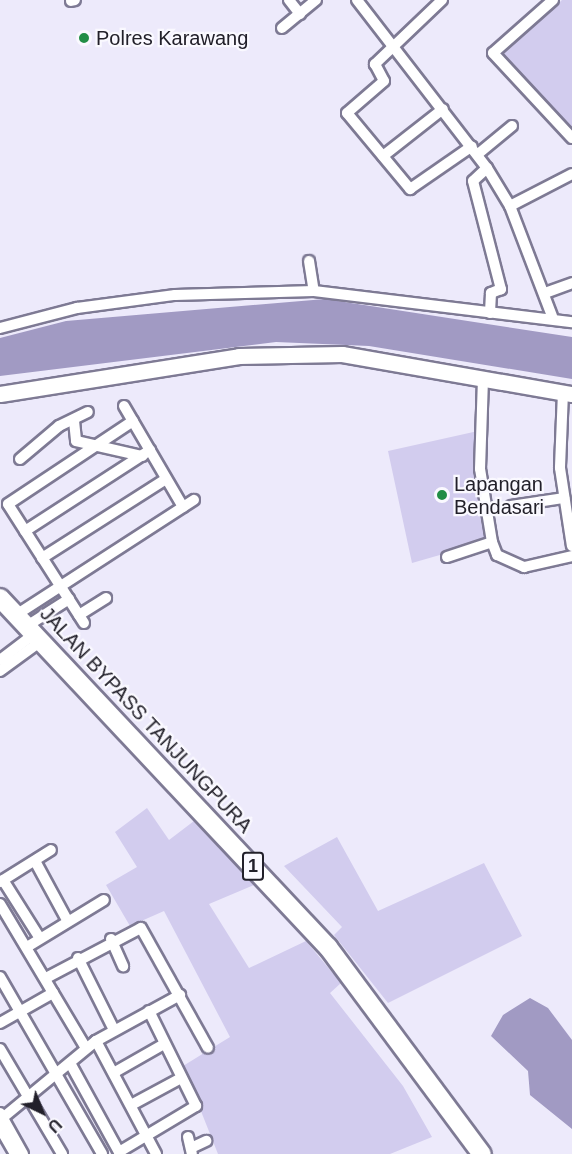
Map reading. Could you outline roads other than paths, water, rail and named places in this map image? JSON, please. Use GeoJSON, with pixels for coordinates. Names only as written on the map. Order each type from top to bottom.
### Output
{"type":"FeatureCollection","features":[{"type":"Feature","properties":{"kind":"highway","name":"JALAN BYPASS TANJUNGPURA"},"geometry":{"type":"LineString","coordinates":[[0,598],[25,630],[322,952],[470,1154]]}},
{"type":"Feature","properties":{"kind":"highway","name":"JALAN BYPASS TANJUNGPURA"},"geometry":{"type":"LineString","coordinates":[[25,630],[328,947],[483,1154]]}},
{"type":"Feature","properties":{"kind":"street"},"geometry":{"type":"LineString","coordinates":[[289,0],[300,14]]}},
{"type":"Feature","properties":{"kind":"street"},"geometry":{"type":"LineString","coordinates":[[282,28],[316,0]]}},
{"type":"Feature","properties":{"kind":"street"},"geometry":{"type":"LineString","coordinates":[[357,0],[488,168],[510,206],[552,316]]}},
{"type":"Feature","properties":{"kind":"street"},"geometry":{"type":"LineString","coordinates":[[442,0],[375,66],[384,81],[347,113],[410,189],[512,126]]}},
{"type":"Feature","properties":{"kind":"street"},"geometry":{"type":"LineString","coordinates":[[553,0],[493,53],[572,138]]}},
{"type":"Feature","properties":{"kind":"street"},"geometry":{"type":"LineString","coordinates":[[383,156],[442,109]]}},
{"type":"Feature","properties":{"kind":"street"},"geometry":{"type":"LineString","coordinates":[[488,168],[473,181],[501,289],[491,293],[490,313]]}},
{"type":"Feature","properties":{"kind":"street"},"geometry":{"type":"LineString","coordinates":[[510,206],[572,174]]}},
{"type":"Feature","properties":{"kind":"street"},"geometry":{"type":"LineString","coordinates":[[309,261],[314,291]]}},
{"type":"Feature","properties":{"kind":"street"},"geometry":{"type":"LineString","coordinates":[[545,293],[572,283]]}},
{"type":"Feature","properties":{"kind":"street"},"geometry":{"type":"LineString","coordinates":[[0,328],[76,308],[175,295],[314,291],[384,295],[490,313],[552,316],[572,322]]}},
{"type":"Feature","properties":{"kind":"street"},"geometry":{"type":"LineString","coordinates":[[0,394],[238,356],[342,354],[568,393],[559,441],[564,498],[572,546]]}},
{"type":"Feature","properties":{"kind":"street"},"geometry":{"type":"LineString","coordinates":[[483,377],[480,469],[492,542],[497,555],[524,567],[572,555]]}},
{"type":"Feature","properties":{"kind":"street"},"geometry":{"type":"LineString","coordinates":[[124,406],[146,453],[166,478],[183,507]]}},
{"type":"Feature","properties":{"kind":"street"},"geometry":{"type":"LineString","coordinates":[[20,459],[60,426],[74,422],[88,412]]}},
{"type":"Feature","properties":{"kind":"street"},"geometry":{"type":"LineString","coordinates":[[106,598],[82,619],[8,504],[133,421]]}},
{"type":"Feature","properties":{"kind":"street"},"geometry":{"type":"LineString","coordinates":[[74,422],[76,441],[146,453]]}},
{"type":"Feature","properties":{"kind":"street"},"geometry":{"type":"LineString","coordinates":[[25,531],[146,453]]}},
{"type":"Feature","properties":{"kind":"street"},"geometry":{"type":"LineString","coordinates":[[42,558],[166,478]]}},
{"type":"Feature","properties":{"kind":"street"},"geometry":{"type":"LineString","coordinates":[[511,506],[564,498]]}},
{"type":"Feature","properties":{"kind":"street"},"geometry":{"type":"LineString","coordinates":[[0,660],[61,586],[194,500]]}},
{"type":"Feature","properties":{"kind":"street"},"geometry":{"type":"LineString","coordinates":[[447,557],[492,542]]}},
{"type":"Feature","properties":{"kind":"street"},"geometry":{"type":"LineString","coordinates":[[0,671],[25,630],[69,599]]}},
{"type":"Feature","properties":{"kind":"street"},"geometry":{"type":"LineString","coordinates":[[39,937],[2,881],[51,850]]}},
{"type":"Feature","properties":{"kind":"street"},"geometry":{"type":"LineString","coordinates":[[35,861],[67,920]]}},
{"type":"Feature","properties":{"kind":"street"},"geometry":{"type":"LineString","coordinates":[[27,947],[39,937],[104,900]]}},
{"type":"Feature","properties":{"kind":"street"},"geometry":{"type":"LineString","coordinates":[[0,904],[3,919],[27,947],[86,1048]]}},
{"type":"Feature","properties":{"kind":"street"},"geometry":{"type":"LineString","coordinates":[[46,978],[111,939],[141,928],[208,1048]]}},
{"type":"Feature","properties":{"kind":"street"},"geometry":{"type":"LineString","coordinates":[[111,939],[123,966]]}},
{"type":"Feature","properties":{"kind":"street"},"geometry":{"type":"LineString","coordinates":[[78,958],[114,1030]]}},
{"type":"Feature","properties":{"kind":"street"},"geometry":{"type":"LineString","coordinates":[[0,977],[102,1154]]}},
{"type":"Feature","properties":{"kind":"street"},"geometry":{"type":"LineString","coordinates":[[0,1023],[53,993]]}},
{"type":"Feature","properties":{"kind":"street"},"geometry":{"type":"LineString","coordinates":[[1,1119],[96,1041],[180,995]]}},
{"type":"Feature","properties":{"kind":"street"},"geometry":{"type":"LineString","coordinates":[[70,1063],[119,1153],[151,1136],[196,1107],[150,1011]]}},
{"type":"Feature","properties":{"kind":"street"},"geometry":{"type":"LineString","coordinates":[[96,1041],[151,1136],[156,1154]]}},
{"type":"Feature","properties":{"kind":"street"},"geometry":{"type":"LineString","coordinates":[[115,1072],[164,1044]]}},
{"type":"Feature","properties":{"kind":"street"},"geometry":{"type":"LineString","coordinates":[[0,1049],[62,1154]]}},
{"type":"Feature","properties":{"kind":"street"},"geometry":{"type":"LineString","coordinates":[[133,1104],[181,1078]]}},
{"type":"Feature","properties":{"kind":"street"},"geometry":{"type":"LineString","coordinates":[[1,1119],[15,1154]]}},
{"type":"Feature","properties":{"kind":"street"},"geometry":{"type":"LineString","coordinates":[[1,1119],[23,1154]]}},
{"type":"Feature","properties":{"kind":"street"},"geometry":{"type":"LineString","coordinates":[[190,1146],[206,1141]]}},
{"type":"Feature","properties":{"kind":"place","name":"Polres Karawang"},"geometry":{"type":"Point","coordinates":[84,38]}},
{"type":"Feature","properties":{"kind":"place","name":"Lapangan Bendasari"},"geometry":{"type":"Point","coordinates":[442,495]}}]}
